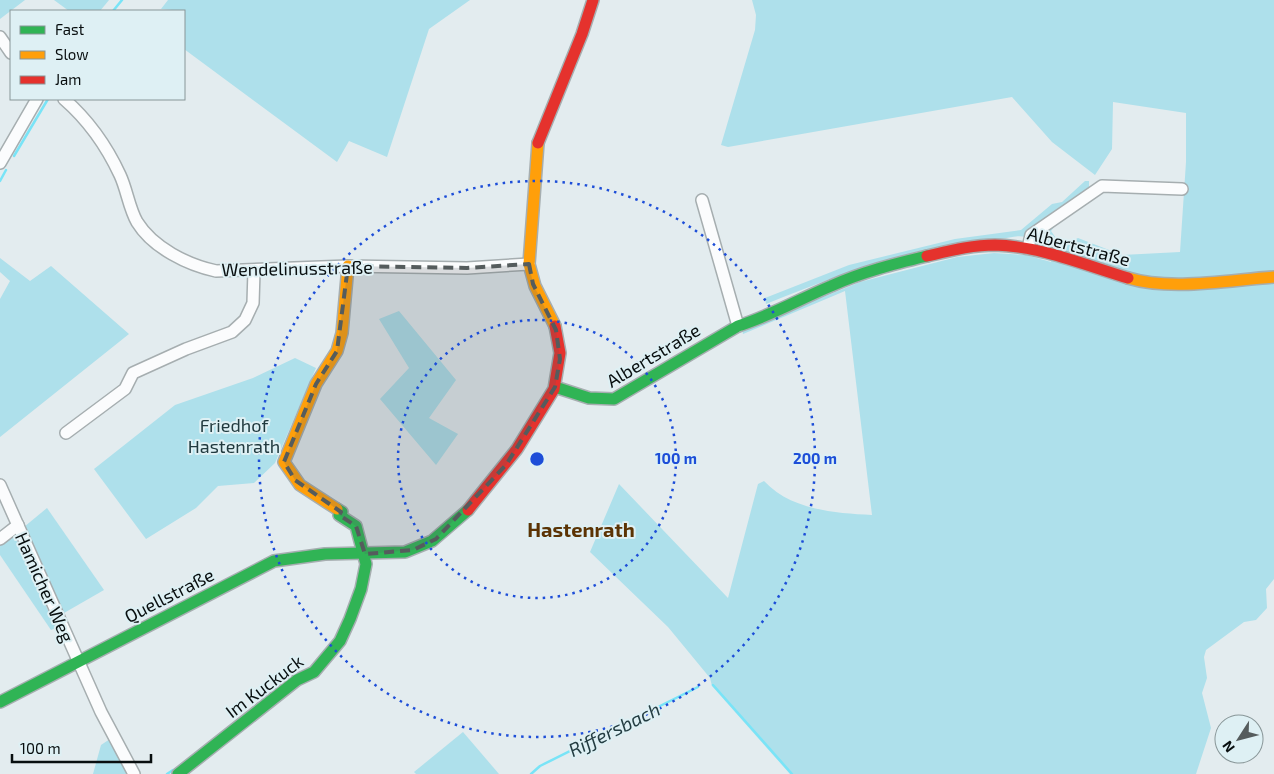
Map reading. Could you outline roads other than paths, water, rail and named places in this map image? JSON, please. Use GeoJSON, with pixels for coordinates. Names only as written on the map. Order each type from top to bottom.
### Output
{"type":"FeatureCollection","features":[{"type":"Feature","properties":{"kind":"main road"},"geometry":{"type":"LineString","coordinates":[[555,387],[560,359],[558,339],[554,324],[532,284],[529,264],[538,139],[582,34],[593,0]]}},
{"type":"Feature","properties":{"kind":"main road","name":"Albertstraße"},"geometry":{"type":"LineString","coordinates":[[555,387],[591,399],[612,401],[738,326],[757,320],[832,285],[884,266],[959,249],[994,245],[1028,248],[1142,282],[1183,283],[1274,277]]}},
{"type":"Feature","properties":{"kind":"main road"},"geometry":{"type":"LineString","coordinates":[[348,266],[342,333],[337,351],[316,384],[284,462],[288,473],[295,480],[342,512],[339,515],[356,526],[364,554]]}},
{"type":"Feature","properties":{"kind":"main road","name":"Quellstraße"},"geometry":{"type":"LineString","coordinates":[[0,702],[274,562],[310,554],[393,553],[413,550],[436,539],[469,507],[506,465],[524,440],[555,387]]}},
{"type":"Feature","properties":{"kind":"main road","name":"Im Kuckuck"},"geometry":{"type":"LineString","coordinates":[[178,774],[297,680],[314,672],[340,641],[350,619],[365,574],[364,554]]}},
{"type":"Feature","properties":{"kind":"street"},"geometry":{"type":"LineString","coordinates":[[0,38],[10,51]]}},
{"type":"Feature","properties":{"kind":"street"},"geometry":{"type":"LineString","coordinates":[[1,159],[37,100]]}},
{"type":"Feature","properties":{"kind":"street","name":"Wendelinusstraße"},"geometry":{"type":"LineString","coordinates":[[65,100],[83,118],[112,160],[121,177],[135,217],[146,233],[177,257],[196,267],[216,271],[254,271],[348,266],[467,268],[529,264]]}},
{"type":"Feature","properties":{"kind":"street"},"geometry":{"type":"LineString","coordinates":[[1028,248],[1031,235],[1102,186],[1182,189]]}},
{"type":"Feature","properties":{"kind":"street"},"geometry":{"type":"LineString","coordinates":[[702,200],[738,326]]}},
{"type":"Feature","properties":{"kind":"street"},"geometry":{"type":"LineString","coordinates":[[66,433],[125,389],[133,373],[186,349],[232,332],[245,320],[252,302],[254,271]]}},
{"type":"Feature","properties":{"kind":"street","name":"Hamicher Weg"},"geometry":{"type":"LineString","coordinates":[[0,485],[78,661]]}},
{"type":"Feature","properties":{"kind":"street"},"geometry":{"type":"LineString","coordinates":[[0,539],[18,525]]}},
{"type":"Feature","properties":{"kind":"street"},"geometry":{"type":"LineString","coordinates":[[78,661],[134,774]]}},
{"type":"Feature","properties":{"kind":"waterway"},"geometry":{"type":"LineString","coordinates":[[114,10],[122,0]]}},
{"type":"Feature","properties":{"kind":"waterway"},"geometry":{"type":"LineString","coordinates":[[14,156],[47,100]]}},
{"type":"Feature","properties":{"kind":"waterway"},"geometry":{"type":"LineString","coordinates":[[0,181],[6,170]]}},
{"type":"Feature","properties":{"kind":"waterway","name":"Riffersbach"},"geometry":{"type":"LineString","coordinates":[[713,685],[792,774]]}},
{"type":"Feature","properties":{"kind":"waterway","name":"Riffersbach"},"geometry":{"type":"LineString","coordinates":[[531,774],[540,766],[698,687]]}},
{"type":"Feature","properties":{"kind":"waterway"},"geometry":{"type":"LineString","coordinates":[[167,774],[173,770]]}},
{"type":"Feature","properties":{"kind":"district","name":"Hastenrath"},"geometry":{"type":"Point","coordinates":[581,529]}},
{"type":"Feature","properties":{"kind":"park label","name":"Friedhof Hastenrath"},"geometry":{"type":"Point","coordinates":[234,435]}}]}
